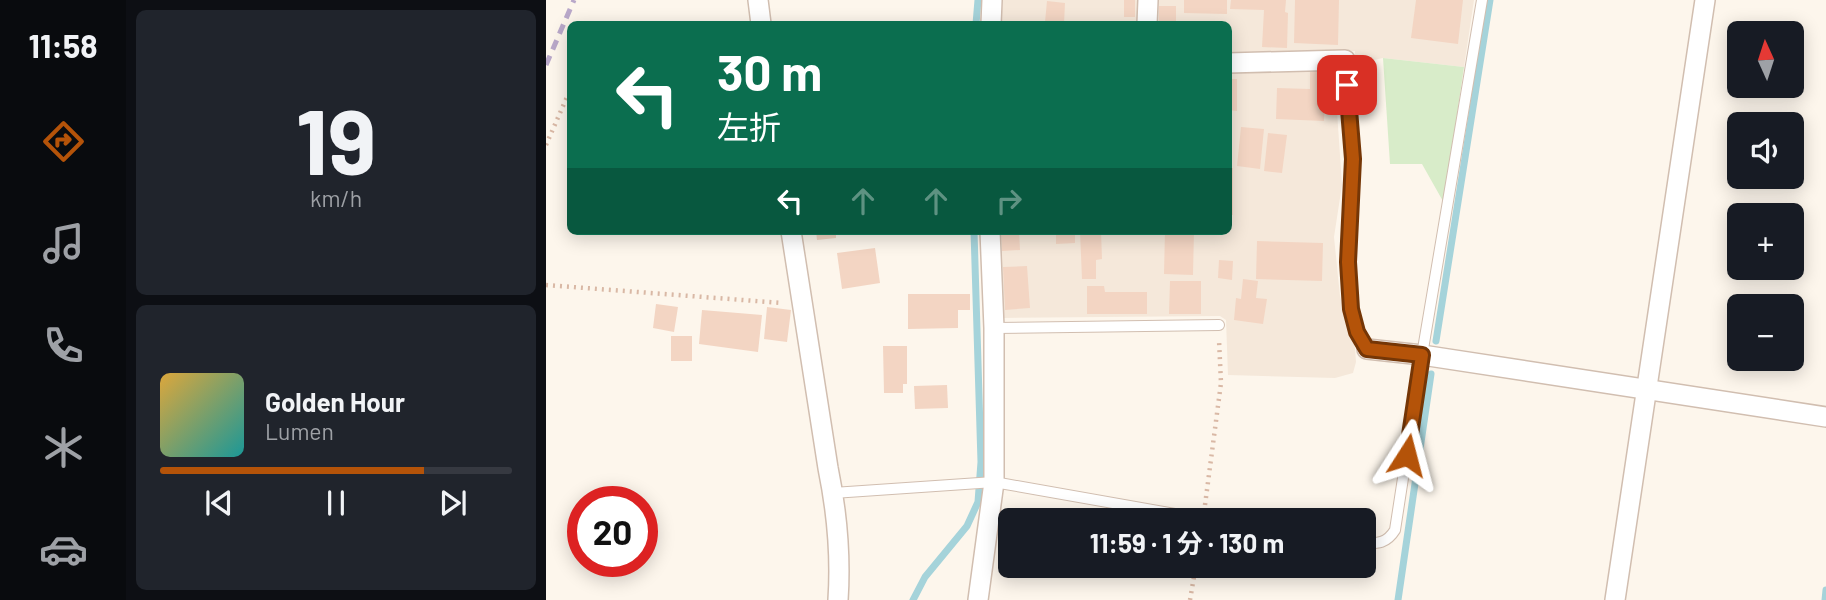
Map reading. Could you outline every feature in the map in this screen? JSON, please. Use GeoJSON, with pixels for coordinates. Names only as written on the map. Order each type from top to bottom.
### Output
{"type":"FeatureCollection","features":[{"type":"Feature","properties":{"kind":"street"},"geometry":{"type":"LineString","coordinates":[[758,0],[761,21]]}},
{"type":"Feature","properties":{"kind":"street"},"geometry":{"type":"LineString","coordinates":[[991,21],[992,0]]}},
{"type":"Feature","properties":{"kind":"street"},"geometry":{"type":"LineString","coordinates":[[1147,21],[1148,0]]}},
{"type":"Feature","properties":{"kind":"street"},"geometry":{"type":"LineString","coordinates":[[1615,600],[1705,0]]}},
{"type":"Feature","properties":{"kind":"street"},"geometry":{"type":"LineString","coordinates":[[1232,63],[1345,60]]}},
{"type":"Feature","properties":{"kind":"street"},"geometry":{"type":"LineString","coordinates":[[792,235],[838,532],[838,600]]}},
{"type":"Feature","properties":{"kind":"street"},"geometry":{"type":"LineString","coordinates":[[978,600],[994,482],[994,328],[990,235]]}},
{"type":"Feature","properties":{"kind":"street"},"geometry":{"type":"LineString","coordinates":[[1367,349],[1422,355],[1826,417]]}},
{"type":"Feature","properties":{"kind":"lane"},"geometry":{"type":"LineString","coordinates":[[1376,544],[1390,538],[1395,530],[1482,0]]}},
{"type":"Feature","properties":{"kind":"lane"},"geometry":{"type":"LineString","coordinates":[[1345,60],[1353,159],[1348,262],[1351,309],[1357,332],[1367,349]]}},
{"type":"Feature","properties":{"kind":"lane"},"geometry":{"type":"LineString","coordinates":[[994,328],[1219,325]]}},
{"type":"Feature","properties":{"kind":"lane"},"geometry":{"type":"LineString","coordinates":[[833,493],[994,482],[1141,508]]}},
{"type":"Feature","properties":{"kind":"path"},"geometry":{"type":"LineString","coordinates":[[546,145],[567,96]]}},
{"type":"Feature","properties":{"kind":"path"},"geometry":{"type":"LineString","coordinates":[[546,285],[784,303],[801,302]]}},
{"type":"Feature","properties":{"kind":"path"},"geometry":{"type":"LineString","coordinates":[[1204,508],[1221,383],[1219,325]]}},
{"type":"Feature","properties":{"kind":"path"},"geometry":{"type":"LineString","coordinates":[[1190,600],[1194,578]]}},
{"type":"Feature","properties":{"kind":"shaded area"},"geometry":{"type":"Polygon","coordinates":[[[999,0],[1474,0],[1464,67],[1383,58],[1355,64],[1355,51],[1333,52],[1342,185],[1334,237],[1340,296],[1355,348],[1356,362],[1353,373],[1335,378],[1228,375],[1226,320],[1220,316],[1002,318],[999,235],[1232,235],[1232,21],[998,21],[999,0]]]}},
{"type":"Feature","properties":{"kind":"green space"},"geometry":{"type":"Polygon","coordinates":[[[1383,58],[1464,67],[1444,203],[1422,164],[1390,164],[1383,58]]]}},
{"type":"Feature","properties":{"kind":"building"},"geometry":{"type":"Polygon","coordinates":[[[1124,0],[1135,0],[1135,17],[1124,17],[1124,0]]]}},
{"type":"Feature","properties":{"kind":"building"},"geometry":{"type":"Polygon","coordinates":[[[1184,0],[1227,0],[1227,14],[1184,13],[1184,0]]]}},
{"type":"Feature","properties":{"kind":"building"},"geometry":{"type":"Polygon","coordinates":[[[1231,0],[1286,0],[1287,48],[1262,47],[1264,10],[1230,9],[1231,0]]]}},
{"type":"Feature","properties":{"kind":"building"},"geometry":{"type":"Polygon","coordinates":[[[1295,0],[1339,0],[1338,45],[1294,43],[1295,0]]]}},
{"type":"Feature","properties":{"kind":"building"},"geometry":{"type":"Polygon","coordinates":[[[1416,0],[1463,0],[1458,44],[1411,38],[1416,0]]]}},
{"type":"Feature","properties":{"kind":"building"},"geometry":{"type":"Polygon","coordinates":[[[1047,1],[1065,3],[1064,21],[1045,21],[1047,1]]]}},
{"type":"Feature","properties":{"kind":"building"},"geometry":{"type":"Polygon","coordinates":[[[1159,6],[1176,6],[1176,21],[1159,21],[1159,6]]]}},
{"type":"Feature","properties":{"kind":"building"},"geometry":{"type":"Polygon","coordinates":[[[1310,70],[1326,71],[1324,121],[1276,119],[1277,88],[1310,89],[1310,70]]]}},
{"type":"Feature","properties":{"kind":"building"},"geometry":{"type":"Polygon","coordinates":[[[1232,79],[1237,79],[1237,111],[1232,110],[1232,79]]]}},
{"type":"Feature","properties":{"kind":"building"},"geometry":{"type":"Polygon","coordinates":[[[1241,127],[1264,129],[1260,169],[1237,166],[1241,127]]]}},
{"type":"Feature","properties":{"kind":"building"},"geometry":{"type":"Polygon","coordinates":[[[1268,133],[1287,135],[1282,173],[1264,171],[1268,133]]]}},
{"type":"Feature","properties":{"kind":"building"},"geometry":{"type":"Polygon","coordinates":[[[1232,168],[1233,168],[1232,215],[1232,168]]]}},
{"type":"Feature","properties":{"kind":"building"},"geometry":{"type":"Polygon","coordinates":[[[816,235],[836,235],[836,238],[817,240],[816,235]]]}},
{"type":"Feature","properties":{"kind":"building"},"geometry":{"type":"Polygon","coordinates":[[[1001,235],[1019,235],[1020,250],[1002,251],[1001,235]]]}},
{"type":"Feature","properties":{"kind":"building"},"geometry":{"type":"Polygon","coordinates":[[[1056,235],[1075,235],[1075,243],[1056,244],[1056,235]]]}},
{"type":"Feature","properties":{"kind":"building"},"geometry":{"type":"Polygon","coordinates":[[[1080,235],[1101,235],[1102,259],[1096,260],[1096,279],[1082,279],[1080,235]]]}},
{"type":"Feature","properties":{"kind":"building"},"geometry":{"type":"Polygon","coordinates":[[[1165,235],[1194,235],[1193,275],[1164,274],[1165,235]]]}},
{"type":"Feature","properties":{"kind":"building"},"geometry":{"type":"Polygon","coordinates":[[[1257,241],[1323,243],[1322,281],[1256,279],[1257,241]]]}},
{"type":"Feature","properties":{"kind":"building"},"geometry":{"type":"Polygon","coordinates":[[[875,248],[880,283],[842,289],[837,253],[875,248]]]}},
{"type":"Feature","properties":{"kind":"building"},"geometry":{"type":"Polygon","coordinates":[[[1219,260],[1233,261],[1232,280],[1218,278],[1219,260]]]}},
{"type":"Feature","properties":{"kind":"building"},"geometry":{"type":"Polygon","coordinates":[[[1027,266],[1030,308],[1005,310],[1003,267],[1027,266]]]}},
{"type":"Feature","properties":{"kind":"building"},"geometry":{"type":"Polygon","coordinates":[[[1243,279],[1258,281],[1256,298],[1267,299],[1263,324],[1234,320],[1236,298],[1241,299],[1243,279]]]}},
{"type":"Feature","properties":{"kind":"building"},"geometry":{"type":"Polygon","coordinates":[[[1170,281],[1201,281],[1201,314],[1169,314],[1170,281]]]}},
{"type":"Feature","properties":{"kind":"building"},"geometry":{"type":"Polygon","coordinates":[[[1087,286],[1104,286],[1105,292],[1147,292],[1147,314],[1087,314],[1087,286]]]}},
{"type":"Feature","properties":{"kind":"building"},"geometry":{"type":"Polygon","coordinates":[[[908,294],[970,294],[970,310],[958,310],[958,328],[908,329],[908,294]]]}},
{"type":"Feature","properties":{"kind":"building"},"geometry":{"type":"Polygon","coordinates":[[[656,304],[678,307],[674,332],[653,328],[656,304]]]}},
{"type":"Feature","properties":{"kind":"building"},"geometry":{"type":"Polygon","coordinates":[[[767,307],[791,310],[787,342],[764,339],[767,307]]]}},
{"type":"Feature","properties":{"kind":"building"},"geometry":{"type":"Polygon","coordinates":[[[702,310],[762,315],[758,352],[699,344],[702,310]]]}},
{"type":"Feature","properties":{"kind":"building"},"geometry":{"type":"Polygon","coordinates":[[[671,336],[692,336],[692,361],[671,361],[671,336]]]}},
{"type":"Feature","properties":{"kind":"building"},"geometry":{"type":"Polygon","coordinates":[[[883,346],[907,346],[907,384],[903,384],[903,393],[884,393],[883,346]]]}},
{"type":"Feature","properties":{"kind":"building"},"geometry":{"type":"Polygon","coordinates":[[[947,385],[948,408],[915,409],[914,386],[947,385]]]}},
{"type":"Feature","properties":{"kind":"waterway"},"geometry":{"type":"LineString","coordinates":[[976,21],[978,0]]}},
{"type":"Feature","properties":{"kind":"waterway"},"geometry":{"type":"LineString","coordinates":[[1436,341],[1490,0]]}},
{"type":"Feature","properties":{"kind":"waterway"},"geometry":{"type":"LineString","coordinates":[[913,600],[925,577],[967,526],[978,502],[981,462],[974,235]]}},
{"type":"Feature","properties":{"kind":"waterway"},"geometry":{"type":"LineString","coordinates":[[1398,600],[1431,374]]}},
{"type":"Feature","properties":{"kind":"waterway"},"geometry":{"type":"LineString","coordinates":[[1825,600],[1826,590]]}},
{"type":"Feature","properties":{"kind":"railway"},"geometry":{"type":"LineString","coordinates":[[546,65],[574,0]]}},
{"type":"Feature","properties":{"kind":"route"},"geometry":{"type":"LineString","coordinates":[[1347,85],[1353,159],[1348,262],[1351,309],[1357,332],[1367,349],[1422,355],[1407,455]]}}]}
